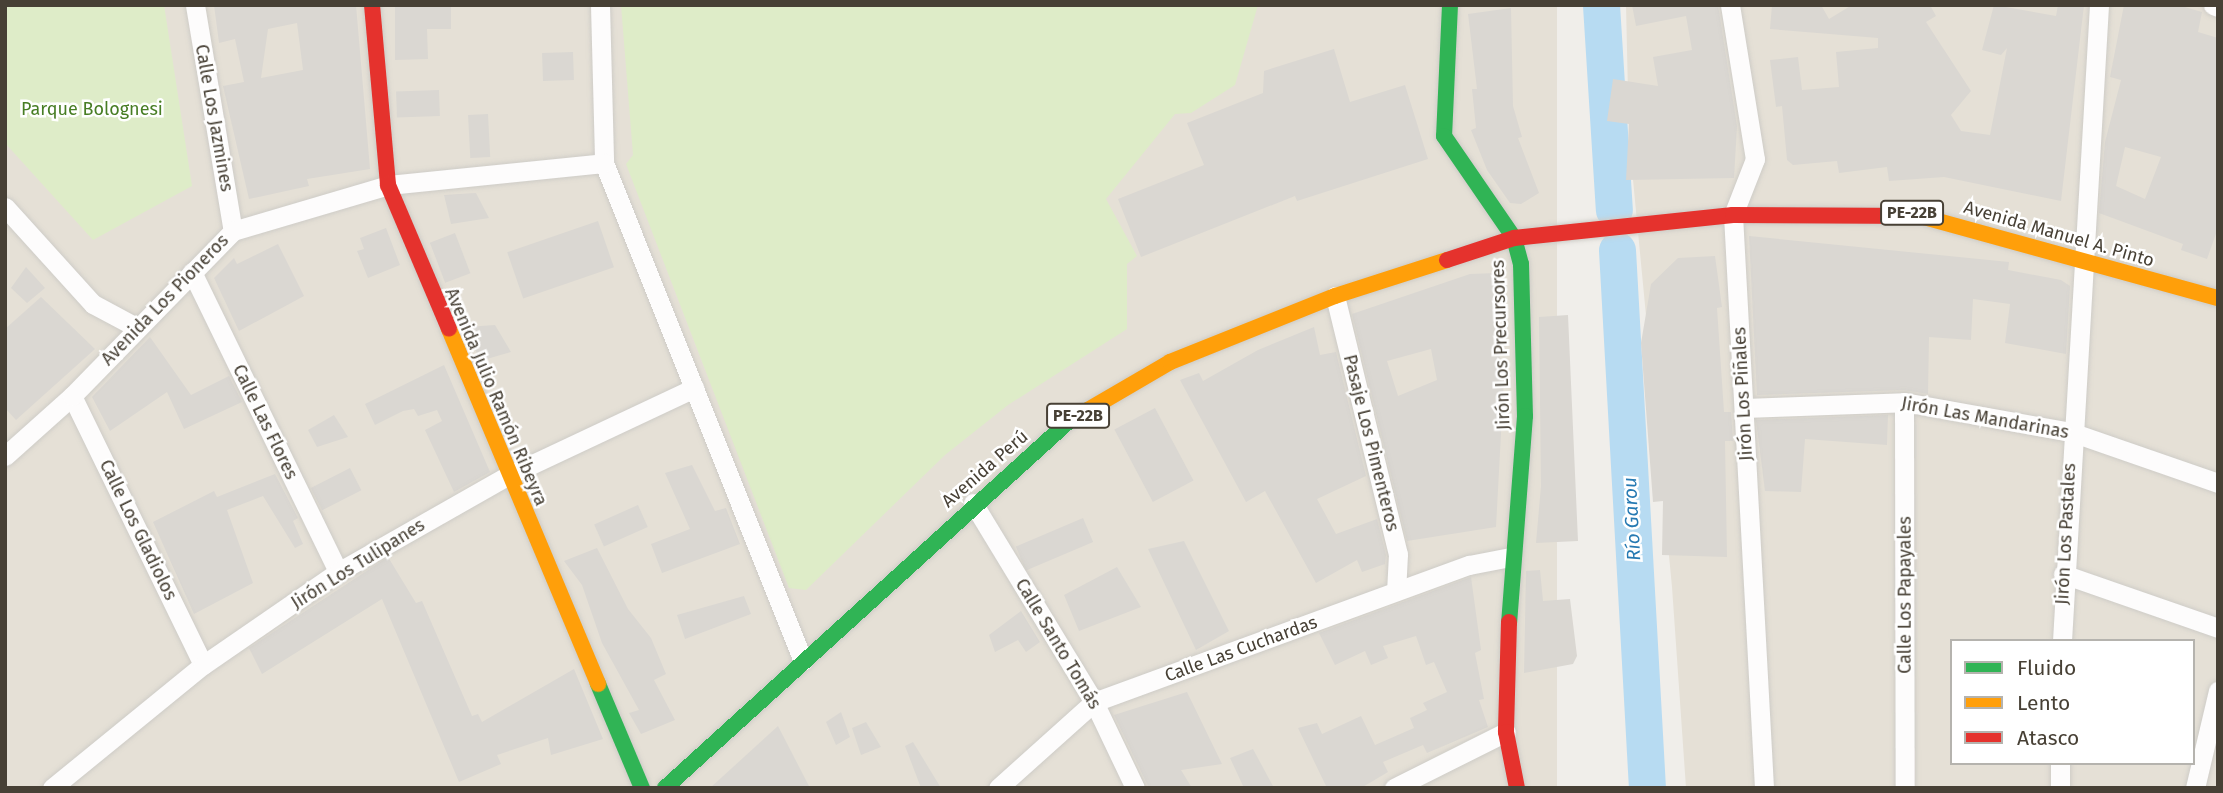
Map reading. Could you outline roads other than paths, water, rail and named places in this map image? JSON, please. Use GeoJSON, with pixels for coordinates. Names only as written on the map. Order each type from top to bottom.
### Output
{"type":"FeatureCollection","features":[{"type":"Feature","properties":{"kind":"main road","name":"Avenida Julio Ramón Ribeyra"},"geometry":{"type":"LineString","coordinates":[[372,5],[388,185],[507,476],[642,788]]}},
{"type":"Feature","properties":{"kind":"main road","name":"Jirón Los Precursores"},"geometry":{"type":"LineString","coordinates":[[1450,5],[1444,136],[1514,238],[1521,264],[1525,416],[1510,557],[1506,732],[1517,788]]}},
{"type":"Feature","properties":{"kind":"main road","name":"Avenida Manuel A. Pinto"},"geometry":{"type":"LineString","coordinates":[[1596,232],[1733,215],[1910,213],[2218,298]]}},
{"type":"Feature","properties":{"kind":"main road","name":"Avenida Perú"},"geometry":{"type":"LineString","coordinates":[[665,788],[973,503],[1069,421],[1170,362],[1335,296],[1514,238],[1596,232]]}},
{"type":"Feature","properties":{"kind":"street","name":"Calle Los Jazmines"},"geometry":{"type":"LineString","coordinates":[[195,5],[233,230]]}},
{"type":"Feature","properties":{"kind":"street"},"geometry":{"type":"LineString","coordinates":[[600,5],[604,163],[803,661]]}},
{"type":"Feature","properties":{"kind":"street","name":"Jirón Los Piñales"},"geometry":{"type":"LineString","coordinates":[[1730,5],[1755,159],[1733,215],[1765,788]]}},
{"type":"Feature","properties":{"kind":"street","name":"Jirón Los Pastales"},"geometry":{"type":"LineString","coordinates":[[2062,639],[2063,574],[2080,260],[2099,5]]}},
{"type":"Feature","properties":{"kind":"street","name":"Avenida Los Pioneros"},"geometry":{"type":"LineString","coordinates":[[5,456],[72,396],[233,230],[388,185],[604,163]]}},
{"type":"Feature","properties":{"kind":"street"},"geometry":{"type":"LineString","coordinates":[[5,207],[93,304],[136,327]]}},
{"type":"Feature","properties":{"kind":"street","name":"Calle Las Flores"},"geometry":{"type":"LineString","coordinates":[[192,272],[338,572]]}},
{"type":"Feature","properties":{"kind":"street","name":"Pasaje Los Pimenteros"},"geometry":{"type":"LineString","coordinates":[[1335,296],[1398,554],[1396,591]]}},
{"type":"Feature","properties":{"kind":"street","name":"Jirón Los Tulipanes"},"geometry":{"type":"LineString","coordinates":[[52,788],[203,665],[338,572],[507,476],[694,388]]}},
{"type":"Feature","properties":{"kind":"street","name":"Calle Los Gladiolos"},"geometry":{"type":"LineString","coordinates":[[72,396],[203,665]]}},
{"type":"Feature","properties":{"kind":"street","name":"Jirón Las Mandarinas"},"geometry":{"type":"LineString","coordinates":[[1744,408],[1904,402],[2071,432],[2218,482]]}},
{"type":"Feature","properties":{"kind":"street","name":"Calle Los Papayales"},"geometry":{"type":"LineString","coordinates":[[1904,402],[1905,788]]}},
{"type":"Feature","properties":{"kind":"street","name":"Calle Santo Tomás"},"geometry":{"type":"LineString","coordinates":[[973,503],[1094,702],[1136,788]]}},
{"type":"Feature","properties":{"kind":"street","name":"Calle Las Cuchardas"},"geometry":{"type":"LineString","coordinates":[[998,788],[1094,702],[1469,565],[1510,557]]}},
{"type":"Feature","properties":{"kind":"street"},"geometry":{"type":"LineString","coordinates":[[2063,574],[2218,628]]}},
{"type":"Feature","properties":{"kind":"street"},"geometry":{"type":"LineString","coordinates":[[2194,788],[2218,691]]}},
{"type":"Feature","properties":{"kind":"street"},"geometry":{"type":"LineString","coordinates":[[1394,788],[1506,732]]}},
{"type":"Feature","properties":{"kind":"street"},"geometry":{"type":"LineString","coordinates":[[2060,765],[2060,788]]}},
{"type":"Feature","properties":{"kind":"waterway","name":"Río Garou"},"geometry":{"type":"LineString","coordinates":[[1601,5],[1614,210]]}},
{"type":"Feature","properties":{"kind":"waterway","name":"Río Garou"},"geometry":{"type":"LineString","coordinates":[[1617,250],[1647,788]]}},
{"type":"Feature","properties":{"kind":"park label","name":"Parque Bolognesi"},"geometry":{"type":"Point","coordinates":[92,109]}}]}
